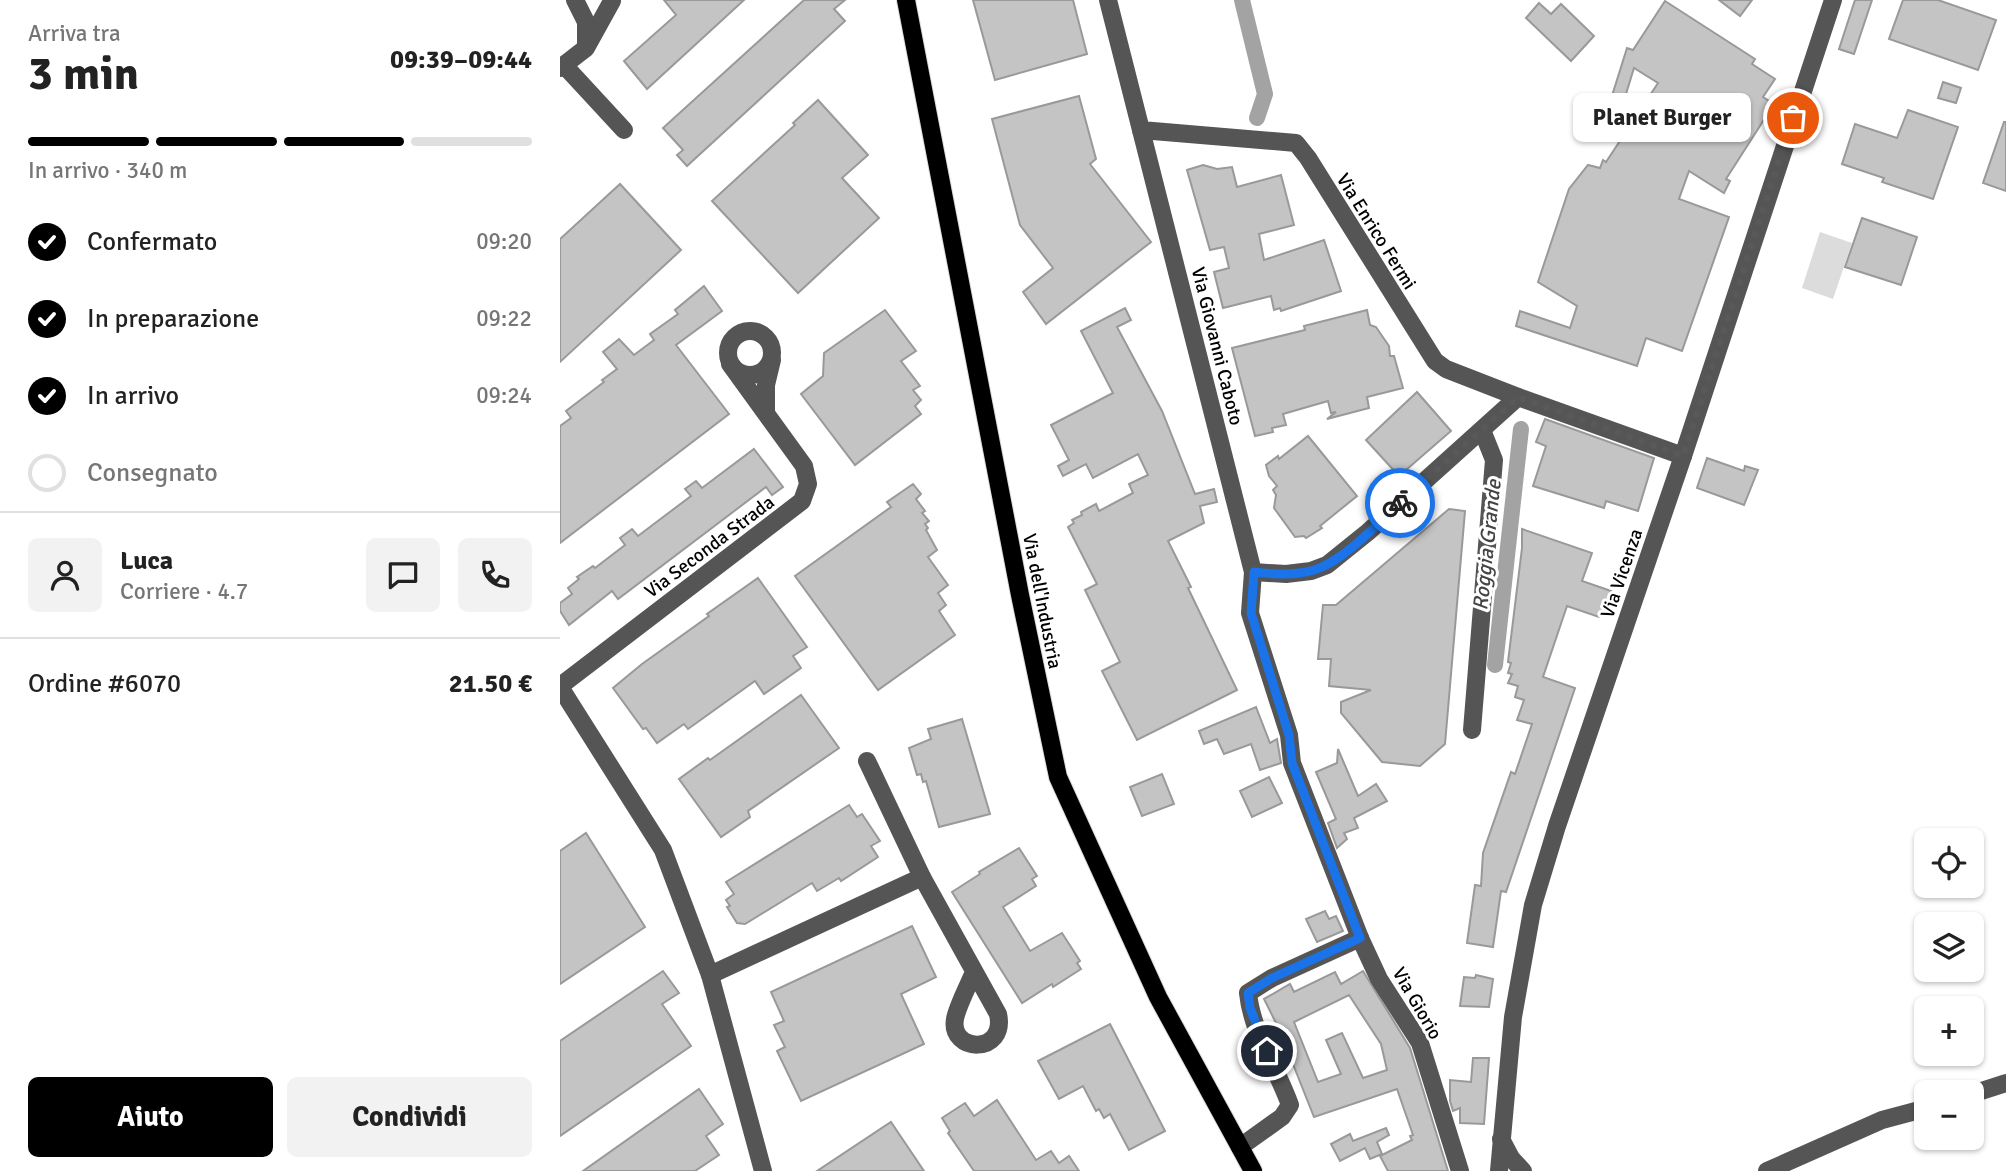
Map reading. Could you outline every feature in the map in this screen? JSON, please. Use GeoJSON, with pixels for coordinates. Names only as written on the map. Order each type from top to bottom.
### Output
{"type":"FeatureCollection","features":[{"type":"Feature","properties":{"kind":"main road","name":"Via dell'Industria"},"geometry":{"type":"LineString","coordinates":[[906,0],[1020,595],[1058,777],[1158,997],[1253,1171]]}},
{"type":"Feature","properties":{"kind":"street"},"geometry":{"type":"LineString","coordinates":[[575,0],[592,10],[607,6],[612,0]]}},
{"type":"Feature","properties":{"kind":"street"},"geometry":{"type":"LineString","coordinates":[[575,0],[586,22],[586,48]]}},
{"type":"Feature","properties":{"kind":"street"},"geometry":{"type":"LineString","coordinates":[[612,0],[586,48],[562,67],[624,130]]}},
{"type":"Feature","properties":{"kind":"street"},"geometry":{"type":"LineString","coordinates":[[1108,0],[1141,130]]}},
{"type":"Feature","properties":{"kind":"street","name":"Via Vicenza"},"geometry":{"type":"LineString","coordinates":[[1499,1171],[1513,1017],[1533,905],[1561,813],[1683,456],[1833,0]]}},
{"type":"Feature","properties":{"kind":"street","name":"Via Enrico Fermi"},"geometry":{"type":"LineString","coordinates":[[1141,130],[1296,143],[1435,361],[1446,369],[1518,397],[1683,456]]}},
{"type":"Feature","properties":{"kind":"street","name":"Via Giovanni Caboto"},"geometry":{"type":"LineString","coordinates":[[1141,130],[1254,572],[1251,613],[1289,735],[1292,763]]}},
{"type":"Feature","properties":{"kind":"street"},"geometry":{"type":"LineString","coordinates":[[765,412],[766,385],[772,359],[773,351],[766,337],[761,333],[739,333],[727,351],[730,364],[741,374],[756,375],[763,372],[772,359]]}},
{"type":"Feature","properties":{"kind":"street","name":"Via Seconda Strada"},"geometry":{"type":"LineString","coordinates":[[730,364],[804,466],[808,484],[802,501],[560,687],[663,850],[710,975],[763,1171]]}},
{"type":"Feature","properties":{"kind":"street"},"geometry":{"type":"LineString","coordinates":[[1254,572],[1286,574],[1311,571],[1327,565],[1368,532],[1518,397]]}},
{"type":"Feature","properties":{"kind":"street"},"geometry":{"type":"LineString","coordinates":[[1472,730],[1494,460],[1482,430]]}},
{"type":"Feature","properties":{"kind":"street"},"geometry":{"type":"LineString","coordinates":[[867,761],[922,877],[974,972]]}},
{"type":"Feature","properties":{"kind":"street","name":"Via Giorio"},"geometry":{"type":"LineString","coordinates":[[1292,763],[1360,938],[1379,979],[1420,1044],[1460,1171]]}},
{"type":"Feature","properties":{"kind":"street"},"geometry":{"type":"LineString","coordinates":[[710,975],[922,877]]}},
{"type":"Feature","properties":{"kind":"street"},"geometry":{"type":"LineString","coordinates":[[1240,1147],[1282,1117],[1290,1105],[1259,1033],[1248,993],[1272,978],[1360,938]]}},
{"type":"Feature","properties":{"kind":"street"},"geometry":{"type":"LineString","coordinates":[[1984,1090],[2006,1083]]}},
{"type":"Feature","properties":{"kind":"street"},"geometry":{"type":"LineString","coordinates":[[1767,1171],[1882,1120],[1914,1111]]}},
{"type":"Feature","properties":{"kind":"street"},"geometry":{"type":"LineString","coordinates":[[1501,1139],[1511,1158],[1523,1171]]}},
{"type":"Feature","properties":{"kind":"shaded area"},"geometry":{"type":"Polygon","coordinates":[[[1820,232],[1852,243],[1833,299],[1802,288],[1820,232]]]}},
{"type":"Feature","properties":{"kind":"building"},"geometry":{"type":"Polygon","coordinates":[[[664,0],[744,0],[647,89],[624,61],[676,15],[664,0]]]}},
{"type":"Feature","properties":{"kind":"building"},"geometry":{"type":"Polygon","coordinates":[[[804,0],[845,0],[834,9],[845,21],[687,166],[677,155],[683,150],[663,128],[804,0]]]}},
{"type":"Feature","properties":{"kind":"building"},"geometry":{"type":"Polygon","coordinates":[[[973,0],[1073,0],[1087,54],[995,80],[973,0]]]}},
{"type":"Feature","properties":{"kind":"building"},"geometry":{"type":"Polygon","coordinates":[[[1719,0],[1752,0],[1740,16],[1719,0]]]}},
{"type":"Feature","properties":{"kind":"building"},"geometry":{"type":"Polygon","coordinates":[[[1855,0],[1872,0],[1854,54],[1839,49],[1855,0]]]}},
{"type":"Feature","properties":{"kind":"building"},"geometry":{"type":"Polygon","coordinates":[[[1903,0],[1938,0],[1996,20],[1978,70],[1889,39],[1903,0]]]}},
{"type":"Feature","properties":{"kind":"building"},"geometry":{"type":"Polygon","coordinates":[[[1665,1],[1755,59],[1752,64],[1775,79],[1763,97],[1774,104],[1726,179],[1730,181],[1724,193],[1689,171],[1679,199],[1729,217],[1682,351],[1646,338],[1637,366],[1516,326],[1520,311],[1570,328],[1577,306],[1538,282],[1569,189],[1588,165],[1600,168],[1603,160],[1606,162],[1658,83],[1634,68],[1621,110],[1611,99],[1627,48],[1633,50],[1665,1]]]}},
{"type":"Feature","properties":{"kind":"building"},"geometry":{"type":"Polygon","coordinates":[[[1539,3],[1551,14],[1561,4],[1594,36],[1571,61],[1526,18],[1539,3]]]}},
{"type":"Feature","properties":{"kind":"building"},"geometry":{"type":"Polygon","coordinates":[[[1943,82],[1961,88],[1956,103],[1938,98],[1943,82]]]}},
{"type":"Feature","properties":{"kind":"building"},"geometry":{"type":"Polygon","coordinates":[[[1079,96],[1096,159],[1090,164],[1151,242],[1046,324],[1023,292],[1053,268],[1020,225],[992,119],[1079,96]]]}},
{"type":"Feature","properties":{"kind":"building"},"geometry":{"type":"Polygon","coordinates":[[[818,100],[868,155],[842,178],[879,218],[798,293],[712,201],[795,125],[793,123],[818,100]]]}},
{"type":"Feature","properties":{"kind":"building"},"geometry":{"type":"Polygon","coordinates":[[[1908,110],[1958,127],[1933,199],[1882,182],[1884,178],[1842,164],[1855,124],[1897,138],[1908,110]]]}},
{"type":"Feature","properties":{"kind":"building"},"geometry":{"type":"Polygon","coordinates":[[[2006,122],[2006,191],[1983,183],[2006,122]]]}},
{"type":"Feature","properties":{"kind":"building"},"geometry":{"type":"Polygon","coordinates":[[[1203,165],[1217,169],[1232,167],[1237,187],[1281,175],[1294,225],[1259,234],[1264,260],[1324,240],[1341,291],[1281,311],[1280,308],[1274,310],[1271,296],[1223,308],[1214,272],[1229,268],[1224,247],[1210,250],[1187,170],[1203,165]]]}},
{"type":"Feature","properties":{"kind":"building"},"geometry":{"type":"Polygon","coordinates":[[[620,184],[681,250],[560,362],[560,239],[620,184]]]}},
{"type":"Feature","properties":{"kind":"building"},"geometry":{"type":"Polygon","coordinates":[[[1862,218],[1917,237],[1901,285],[1845,267],[1862,218]]]}},
{"type":"Feature","properties":{"kind":"building"},"geometry":{"type":"Polygon","coordinates":[[[704,286],[722,311],[676,345],[729,414],[560,543],[560,426],[571,418],[566,411],[617,369],[603,352],[619,339],[634,355],[654,340],[650,334],[678,314],[675,310],[704,286]]]}},
{"type":"Feature","properties":{"kind":"building"},"geometry":{"type":"Polygon","coordinates":[[[1125,308],[1131,320],[1117,327],[1162,411],[1195,494],[1214,489],[1217,502],[1200,506],[1204,523],[1168,541],[1237,690],[1137,740],[1102,671],[1120,662],[1085,590],[1097,584],[1068,527],[1074,523],[1072,520],[1082,515],[1081,512],[1096,504],[1099,511],[1133,493],[1129,484],[1148,475],[1138,454],[1093,478],[1086,464],[1063,476],[1058,466],[1069,460],[1051,425],[1113,393],[1081,331],[1125,308]]]}},
{"type":"Feature","properties":{"kind":"building"},"geometry":{"type":"Polygon","coordinates":[[[885,310],[916,351],[901,361],[920,386],[913,390],[921,400],[915,406],[921,414],[855,465],[801,394],[823,376],[824,353],[885,310]]]}},
{"type":"Feature","properties":{"kind":"building"},"geometry":{"type":"Polygon","coordinates":[[[1367,310],[1370,325],[1376,327],[1389,346],[1390,356],[1394,356],[1403,388],[1367,397],[1369,408],[1327,419],[1336,412],[1331,413],[1328,401],[1283,414],[1286,425],[1272,428],[1273,432],[1255,436],[1232,348],[1305,330],[1304,326],[1367,310]]]}},
{"type":"Feature","properties":{"kind":"building"},"geometry":{"type":"Polygon","coordinates":[[[1417,392],[1451,431],[1399,476],[1366,440],[1417,392]]]}},
{"type":"Feature","properties":{"kind":"building"},"geometry":{"type":"Polygon","coordinates":[[[1545,419],[1654,458],[1638,511],[1606,501],[1604,508],[1533,486],[1546,446],[1536,442],[1545,419]]]}},
{"type":"Feature","properties":{"kind":"building"},"geometry":{"type":"Polygon","coordinates":[[[1308,436],[1357,496],[1320,526],[1322,528],[1306,538],[1295,537],[1274,508],[1276,495],[1273,490],[1277,486],[1269,476],[1266,465],[1278,456],[1279,459],[1308,436]]]}},
{"type":"Feature","properties":{"kind":"building"},"geometry":{"type":"Polygon","coordinates":[[[754,449],[783,487],[772,495],[766,487],[618,599],[612,591],[569,625],[560,611],[560,603],[572,594],[568,588],[579,579],[577,577],[593,566],[595,568],[625,545],[620,538],[632,529],[638,536],[691,496],[685,489],[696,481],[702,488],[754,449]]]}},
{"type":"Feature","properties":{"kind":"building"},"geometry":{"type":"Polygon","coordinates":[[[1707,458],[1744,471],[1745,466],[1758,470],[1744,505],[1697,488],[1707,458]]]}},
{"type":"Feature","properties":{"kind":"building"},"geometry":{"type":"Polygon","coordinates":[[[913,484],[921,494],[916,499],[925,511],[922,513],[929,521],[925,524],[928,528],[926,530],[937,550],[928,557],[948,585],[938,593],[946,605],[939,611],[955,635],[878,690],[795,576],[891,507],[887,502],[913,484]]]}},
{"type":"Feature","properties":{"kind":"building"},"geometry":{"type":"Polygon","coordinates":[[[1449,509],[1465,511],[1445,744],[1420,766],[1382,762],[1341,713],[1341,702],[1371,690],[1329,686],[1331,659],[1318,659],[1323,605],[1336,605],[1449,509]]]}},
{"type":"Feature","properties":{"kind":"building"},"geometry":{"type":"Polygon","coordinates":[[[1522,529],[1592,553],[1582,581],[1611,591],[1604,615],[1599,617],[1567,606],[1543,677],[1575,688],[1506,892],[1501,891],[1493,947],[1467,943],[1475,885],[1481,886],[1483,853],[1511,772],[1515,774],[1532,724],[1517,720],[1524,700],[1515,697],[1518,686],[1508,683],[1512,674],[1508,673],[1511,663],[1508,662],[1522,529]]]}},
{"type":"Feature","properties":{"kind":"building"},"geometry":{"type":"Polygon","coordinates":[[[758,578],[807,647],[793,656],[801,668],[764,694],[755,681],[688,729],[684,724],[657,743],[646,728],[643,729],[613,688],[709,616],[707,614],[758,578]]]}},
{"type":"Feature","properties":{"kind":"building"},"geometry":{"type":"Polygon","coordinates":[[[801,695],[839,748],[748,811],[750,817],[721,837],[679,779],[801,695]]]}},
{"type":"Feature","properties":{"kind":"building"},"geometry":{"type":"Polygon","coordinates":[[[1256,707],[1270,743],[1277,739],[1281,763],[1260,770],[1251,744],[1224,754],[1217,739],[1204,744],[1199,731],[1256,707]]]}},
{"type":"Feature","properties":{"kind":"building"},"geometry":{"type":"Polygon","coordinates":[[[962,719],[990,814],[939,827],[926,781],[923,782],[921,774],[917,775],[909,748],[931,739],[928,729],[962,719]]]}},
{"type":"Feature","properties":{"kind":"building"},"geometry":{"type":"Polygon","coordinates":[[[1338,749],[1358,796],[1376,784],[1387,801],[1354,818],[1358,828],[1344,833],[1347,839],[1337,848],[1328,823],[1336,819],[1316,772],[1337,763],[1338,749]]]}},
{"type":"Feature","properties":{"kind":"building"},"geometry":{"type":"Polygon","coordinates":[[[1162,774],[1174,804],[1142,816],[1130,787],[1162,774]]]}},
{"type":"Feature","properties":{"kind":"building"},"geometry":{"type":"Polygon","coordinates":[[[1269,777],[1282,803],[1252,817],[1240,791],[1269,777]]]}},
{"type":"Feature","properties":{"kind":"building"},"geometry":{"type":"Polygon","coordinates":[[[849,805],[857,817],[862,814],[880,841],[871,846],[878,857],[841,881],[839,878],[817,891],[812,883],[745,924],[737,923],[727,907],[730,906],[726,900],[734,894],[726,882],[849,805]]]}},
{"type":"Feature","properties":{"kind":"building"},"geometry":{"type":"Polygon","coordinates":[[[586,833],[645,927],[560,984],[560,851],[586,833]]]}},
{"type":"Feature","properties":{"kind":"building"},"geometry":{"type":"Polygon","coordinates":[[[1019,848],[1037,876],[1032,879],[1036,886],[1003,907],[1030,951],[1062,933],[1080,961],[1077,963],[1081,969],[1022,1003],[952,892],[1019,848]]]}},
{"type":"Feature","properties":{"kind":"building"},"geometry":{"type":"Polygon","coordinates":[[[1325,911],[1329,919],[1336,916],[1343,931],[1317,942],[1306,919],[1325,911]]]}},
{"type":"Feature","properties":{"kind":"building"},"geometry":{"type":"Polygon","coordinates":[[[912,926],[936,977],[901,994],[924,1044],[801,1101],[777,1051],[785,1047],[774,1025],[784,1021],[771,992],[912,926]]]}},
{"type":"Feature","properties":{"kind":"building"},"geometry":{"type":"Polygon","coordinates":[[[663,971],[679,993],[662,1004],[691,1046],[560,1136],[560,1041],[663,971]]]}},
{"type":"Feature","properties":{"kind":"building"},"geometry":{"type":"Polygon","coordinates":[[[1363,971],[1410,1048],[1448,1171],[1388,1171],[1380,1156],[1412,1140],[1410,1136],[1413,1135],[1397,1089],[1314,1117],[1279,1029],[1264,999],[1290,984],[1294,992],[1335,972],[1341,984],[1363,971]],[[1349,995],[1294,1022],[1318,1082],[1341,1074],[1326,1040],[1342,1033],[1363,1078],[1387,1070],[1381,1044],[1349,995]]]}},
{"type":"Feature","properties":{"kind":"building"},"geometry":{"type":"Polygon","coordinates":[[[1476,975],[1493,979],[1489,1007],[1460,1006],[1464,977],[1475,978],[1476,975]]]}},
{"type":"Feature","properties":{"kind":"building"},"geometry":{"type":"Polygon","coordinates":[[[1110,1024],[1165,1131],[1129,1150],[1110,1114],[1104,1118],[1099,1109],[1096,1111],[1083,1086],[1059,1099],[1038,1061],[1110,1024]]]}},
{"type":"Feature","properties":{"kind":"building"},"geometry":{"type":"Polygon","coordinates":[[[1473,1058],[1489,1058],[1484,1124],[1460,1123],[1460,1108],[1453,1111],[1450,1101],[1450,1080],[1471,1082],[1473,1058]]]}},
{"type":"Feature","properties":{"kind":"building"},"geometry":{"type":"Polygon","coordinates":[[[699,1089],[723,1124],[706,1136],[719,1155],[695,1171],[583,1171],[699,1089]]]}},
{"type":"Feature","properties":{"kind":"building"},"geometry":{"type":"Polygon","coordinates":[[[997,1100],[1036,1160],[1051,1151],[1059,1163],[1069,1156],[1079,1171],[974,1171],[948,1133],[950,1131],[942,1118],[965,1103],[974,1116],[997,1100]]]}},
{"type":"Feature","properties":{"kind":"building"},"geometry":{"type":"Polygon","coordinates":[[[891,1122],[924,1171],[817,1171],[891,1122]]]}},
{"type":"Feature","properties":{"kind":"building"},"geometry":{"type":"Polygon","coordinates":[[[1386,1128],[1389,1135],[1377,1142],[1382,1154],[1370,1159],[1365,1148],[1340,1161],[1331,1144],[1350,1134],[1353,1141],[1386,1128]]]}},
{"type":"Feature","properties":{"kind":"waterway"},"geometry":{"type":"LineString","coordinates":[[1242,0],[1265,94],[1257,118]]}},
{"type":"Feature","properties":{"kind":"waterway","name":"Roggia Grande"},"geometry":{"type":"LineString","coordinates":[[1495,665],[1521,429]]}},
{"type":"Feature","properties":{"kind":"way so far"},"geometry":{"type":"LineString","coordinates":[[1400,503],[1518,397],[1683,456],[1793,118]]}},
{"type":"Feature","properties":{"kind":"place","name":"Planet Burger"},"geometry":{"type":"Point","coordinates":[1793,118]}},
{"type":"Feature","properties":{"kind":"route"},"geometry":{"type":"LineString","coordinates":[[1267,1051],[1250,1008],[1248,993],[1272,978],[1360,938],[1292,763],[1289,735],[1251,613],[1254,572],[1286,574],[1311,571],[1327,565],[1400,503]]}}]}
